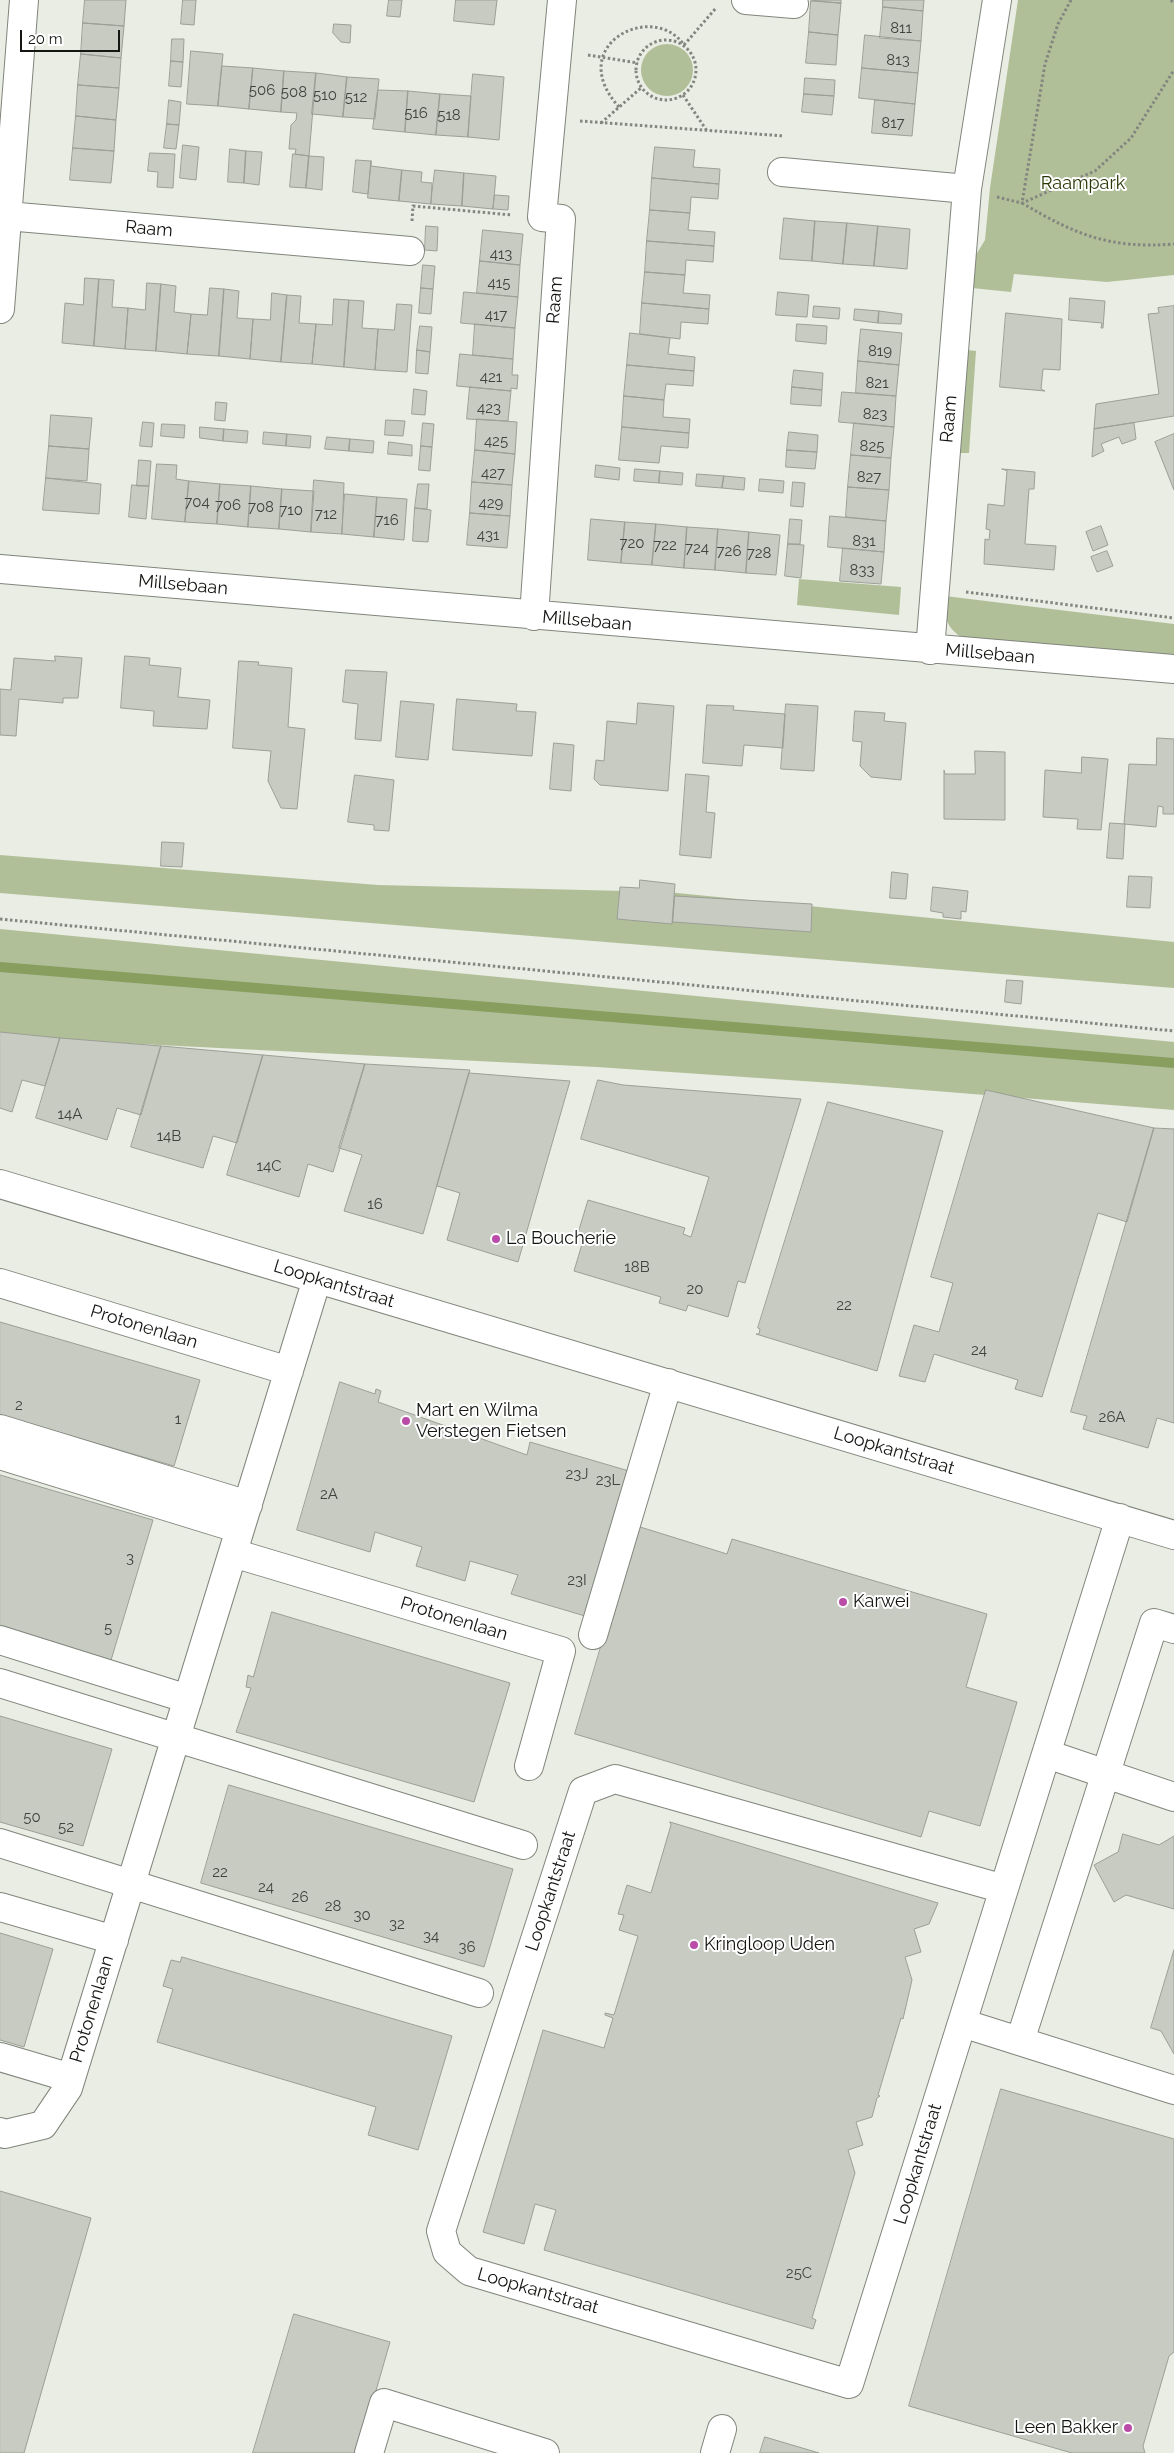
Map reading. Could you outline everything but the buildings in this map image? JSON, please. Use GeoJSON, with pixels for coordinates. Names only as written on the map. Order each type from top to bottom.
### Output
{"type":"FeatureCollection","features":[{"type":"Feature","properties":{"kind":"street"},"geometry":{"type":"LineString","coordinates":[[0,309],[24,0]]}},
{"type":"Feature","properties":{"kind":"street"},"geometry":{"type":"LineString","coordinates":[[542,217],[562,0]]}},
{"type":"Feature","properties":{"kind":"street"},"geometry":{"type":"LineString","coordinates":[[746,0],[794,4]]}},
{"type":"Feature","properties":{"kind":"street","name":"Raam"},"geometry":{"type":"LineString","coordinates":[[930,650],[967,189],[997,0]]}},
{"type":"Feature","properties":{"kind":"street"},"geometry":{"type":"LineString","coordinates":[[782,172],[967,189]]}},
{"type":"Feature","properties":{"kind":"street","name":"Raam"},"geometry":{"type":"LineString","coordinates":[[7,216],[410,251]]}},
{"type":"Feature","properties":{"kind":"street","name":"Raam"},"geometry":{"type":"LineString","coordinates":[[534,616],[561,219],[542,217]]}},
{"type":"Feature","properties":{"kind":"street","name":"Millsebaan"},"geometry":{"type":"LineString","coordinates":[[0,569],[930,650],[1174,669]]}},
{"type":"Feature","properties":{"kind":"street","name":"Loopkantstraat"},"geometry":{"type":"LineString","coordinates":[[0,1184],[1174,1535]]}},
{"type":"Feature","properties":{"kind":"street","name":"Protonenlaan"},"geometry":{"type":"LineString","coordinates":[[0,2132],[5,2134],[43,2125],[68,2088],[318,1279]]}},
{"type":"Feature","properties":{"kind":"street","name":"Protonenlaan"},"geometry":{"type":"LineString","coordinates":[[0,1283],[289,1371]]}},
{"type":"Feature","properties":{"kind":"street"},"geometry":{"type":"LineString","coordinates":[[593,1635],[668,1383]]}},
{"type":"Feature","properties":{"kind":"street","name":"Protonenlaan"},"geometry":{"type":"LineString","coordinates":[[0,1429],[240,1529],[561,1651],[529,1766]]}},
{"type":"Feature","properties":{"kind":"street","name":"Protonenlaan"},"geometry":{"type":"LineString","coordinates":[[0,1455],[240,1529]]}},
{"type":"Feature","properties":{"kind":"street","name":"Loopkantstraat"},"geometry":{"type":"LineString","coordinates":[[1004,1889],[616,1779],[583,1791],[441,2231],[447,2252],[469,2271],[849,2384],[1004,1889],[1046,1754],[1120,1518]]}},
{"type":"Feature","properties":{"kind":"street"},"geometry":{"type":"LineString","coordinates":[[1020,2041],[1154,1623],[1174,1629]]}},
{"type":"Feature","properties":{"kind":"street"},"geometry":{"type":"LineString","coordinates":[[0,1640],[188,1699]]}},
{"type":"Feature","properties":{"kind":"street"},"geometry":{"type":"LineString","coordinates":[[0,1683],[523,1845]]}},
{"type":"Feature","properties":{"kind":"street"},"geometry":{"type":"LineString","coordinates":[[1046,1754],[1174,1797]]}},
{"type":"Feature","properties":{"kind":"street"},"geometry":{"type":"LineString","coordinates":[[0,1843],[479,1993]]}},
{"type":"Feature","properties":{"kind":"street","name":"Protonenlaan"},"geometry":{"type":"LineString","coordinates":[[0,1907],[114,1940]]}},
{"type":"Feature","properties":{"kind":"street"},"geometry":{"type":"LineString","coordinates":[[962,2023],[1174,2090]]}},
{"type":"Feature","properties":{"kind":"street","name":"Protonenlaan"},"geometry":{"type":"LineString","coordinates":[[0,2057],[71,2078]]}},
{"type":"Feature","properties":{"kind":"street"},"geometry":{"type":"LineString","coordinates":[[369,2453],[384,2403],[545,2453]]}},
{"type":"Feature","properties":{"kind":"path"},"geometry":{"type":"LineString","coordinates":[[1022,203],[1045,64],[1058,24],[1071,0]]}},
{"type":"Feature","properties":{"kind":"path"},"geometry":{"type":"LineString","coordinates":[[1171,0],[1174,4]]}},
{"type":"Feature","properties":{"kind":"path"},"geometry":{"type":"LineString","coordinates":[[684,46],[717,6]]}},
{"type":"Feature","properties":{"kind":"path"},"geometry":{"type":"LineString","coordinates":[[619,107],[607,94],[602,82],[600,68],[608,42],[618,32],[630,26],[643,23],[657,24],[680,38],[684,46]]}},
{"type":"Feature","properties":{"kind":"path"},"geometry":{"type":"LineString","coordinates":[[662,40],[677,41],[684,46],[689,49],[696,62],[696,77],[689,90],[683,95],[668,100],[656,98],[646,92],[642,87],[636,69],[640,55],[649,45],[662,40]]}},
{"type":"Feature","properties":{"kind":"path"},"geometry":{"type":"LineString","coordinates":[[558,52],[638,63]]}},
{"type":"Feature","properties":{"kind":"path"},"geometry":{"type":"LineString","coordinates":[[1022,203],[1095,171],[1131,138],[1174,70]]}},
{"type":"Feature","properties":{"kind":"path"},"geometry":{"type":"LineString","coordinates":[[601,122],[642,87]]}},
{"type":"Feature","properties":{"kind":"path"},"geometry":{"type":"LineString","coordinates":[[683,95],[707,130]]}},
{"type":"Feature","properties":{"kind":"path"},"geometry":{"type":"LineString","coordinates":[[552,118],[784,136]]}},
{"type":"Feature","properties":{"kind":"path"},"geometry":{"type":"LineString","coordinates":[[967,189],[1022,203],[1060,225],[1095,239],[1145,246],[1174,244]]}},
{"type":"Feature","properties":{"kind":"path"},"geometry":{"type":"LineString","coordinates":[[410,251],[413,206],[542,217]]}},
{"type":"Feature","properties":{"kind":"path"},"geometry":{"type":"LineString","coordinates":[[935,588],[1174,618]]}},
{"type":"Feature","properties":{"kind":"path"},"geometry":{"type":"LineString","coordinates":[[0,918],[1174,1031]]}},
{"type":"Feature","properties":{"kind":"green space","name":"Raampark"},"geometry":{"type":"Polygon","coordinates":[[[1018,0],[1174,0],[1174,275],[1107,282],[1014,274],[1011,292],[972,288],[974,258],[985,240],[990,188],[1018,0]]]}},
{"type":"Feature","properties":{"kind":"green space"},"geometry":{"type":"Polygon","coordinates":[[[667,44],[677,46],[685,52],[691,60],[693,70],[691,80],[685,88],[677,94],[667,96],[657,94],[649,88],[643,80],[641,70],[643,60],[649,52],[657,46],[667,44]]]}},
{"type":"Feature","properties":{"kind":"green space"},"geometry":{"type":"Polygon","coordinates":[[[967,350],[976,351],[969,453],[958,453],[967,350]]]}},
{"type":"Feature","properties":{"kind":"green space"},"geometry":{"type":"Polygon","coordinates":[[[799,579],[901,587],[899,615],[797,605],[799,579]]]}},
{"type":"Feature","properties":{"kind":"green space"},"geometry":{"type":"Polygon","coordinates":[[[945,596],[1174,624],[1174,656],[961,637],[952,629],[947,620],[945,596]]]}},
{"type":"Feature","properties":{"kind":"green space"},"geometry":{"type":"Polygon","coordinates":[[[0,855],[378,885],[667,892],[1174,942],[1174,988],[0,893],[0,855]]]}},
{"type":"Feature","properties":{"kind":"green space"},"geometry":{"type":"Polygon","coordinates":[[[0,929],[1174,1042],[1174,1110],[847,1084],[597,1067],[0,1037],[0,929]]]}},
{"type":"Feature","properties":{"kind":"waterway"},"geometry":{"type":"LineString","coordinates":[[0,967],[1174,1063]]}},
{"type":"Feature","properties":{"kind":"place","name":"La Boucherie"},"geometry":{"type":"Point","coordinates":[496,1239]}},
{"type":"Feature","properties":{"kind":"place","name":"Mart en Wilma Verstegen Fietsen"},"geometry":{"type":"Point","coordinates":[406,1421]}},
{"type":"Feature","properties":{"kind":"place","name":"Karwei"},"geometry":{"type":"Point","coordinates":[843,1602]}},
{"type":"Feature","properties":{"kind":"place","name":"Kringloop Uden"},"geometry":{"type":"Point","coordinates":[694,1945]}},
{"type":"Feature","properties":{"kind":"place","name":"Leen Bakker"},"geometry":{"type":"Point","coordinates":[1128,2428]}}]}
